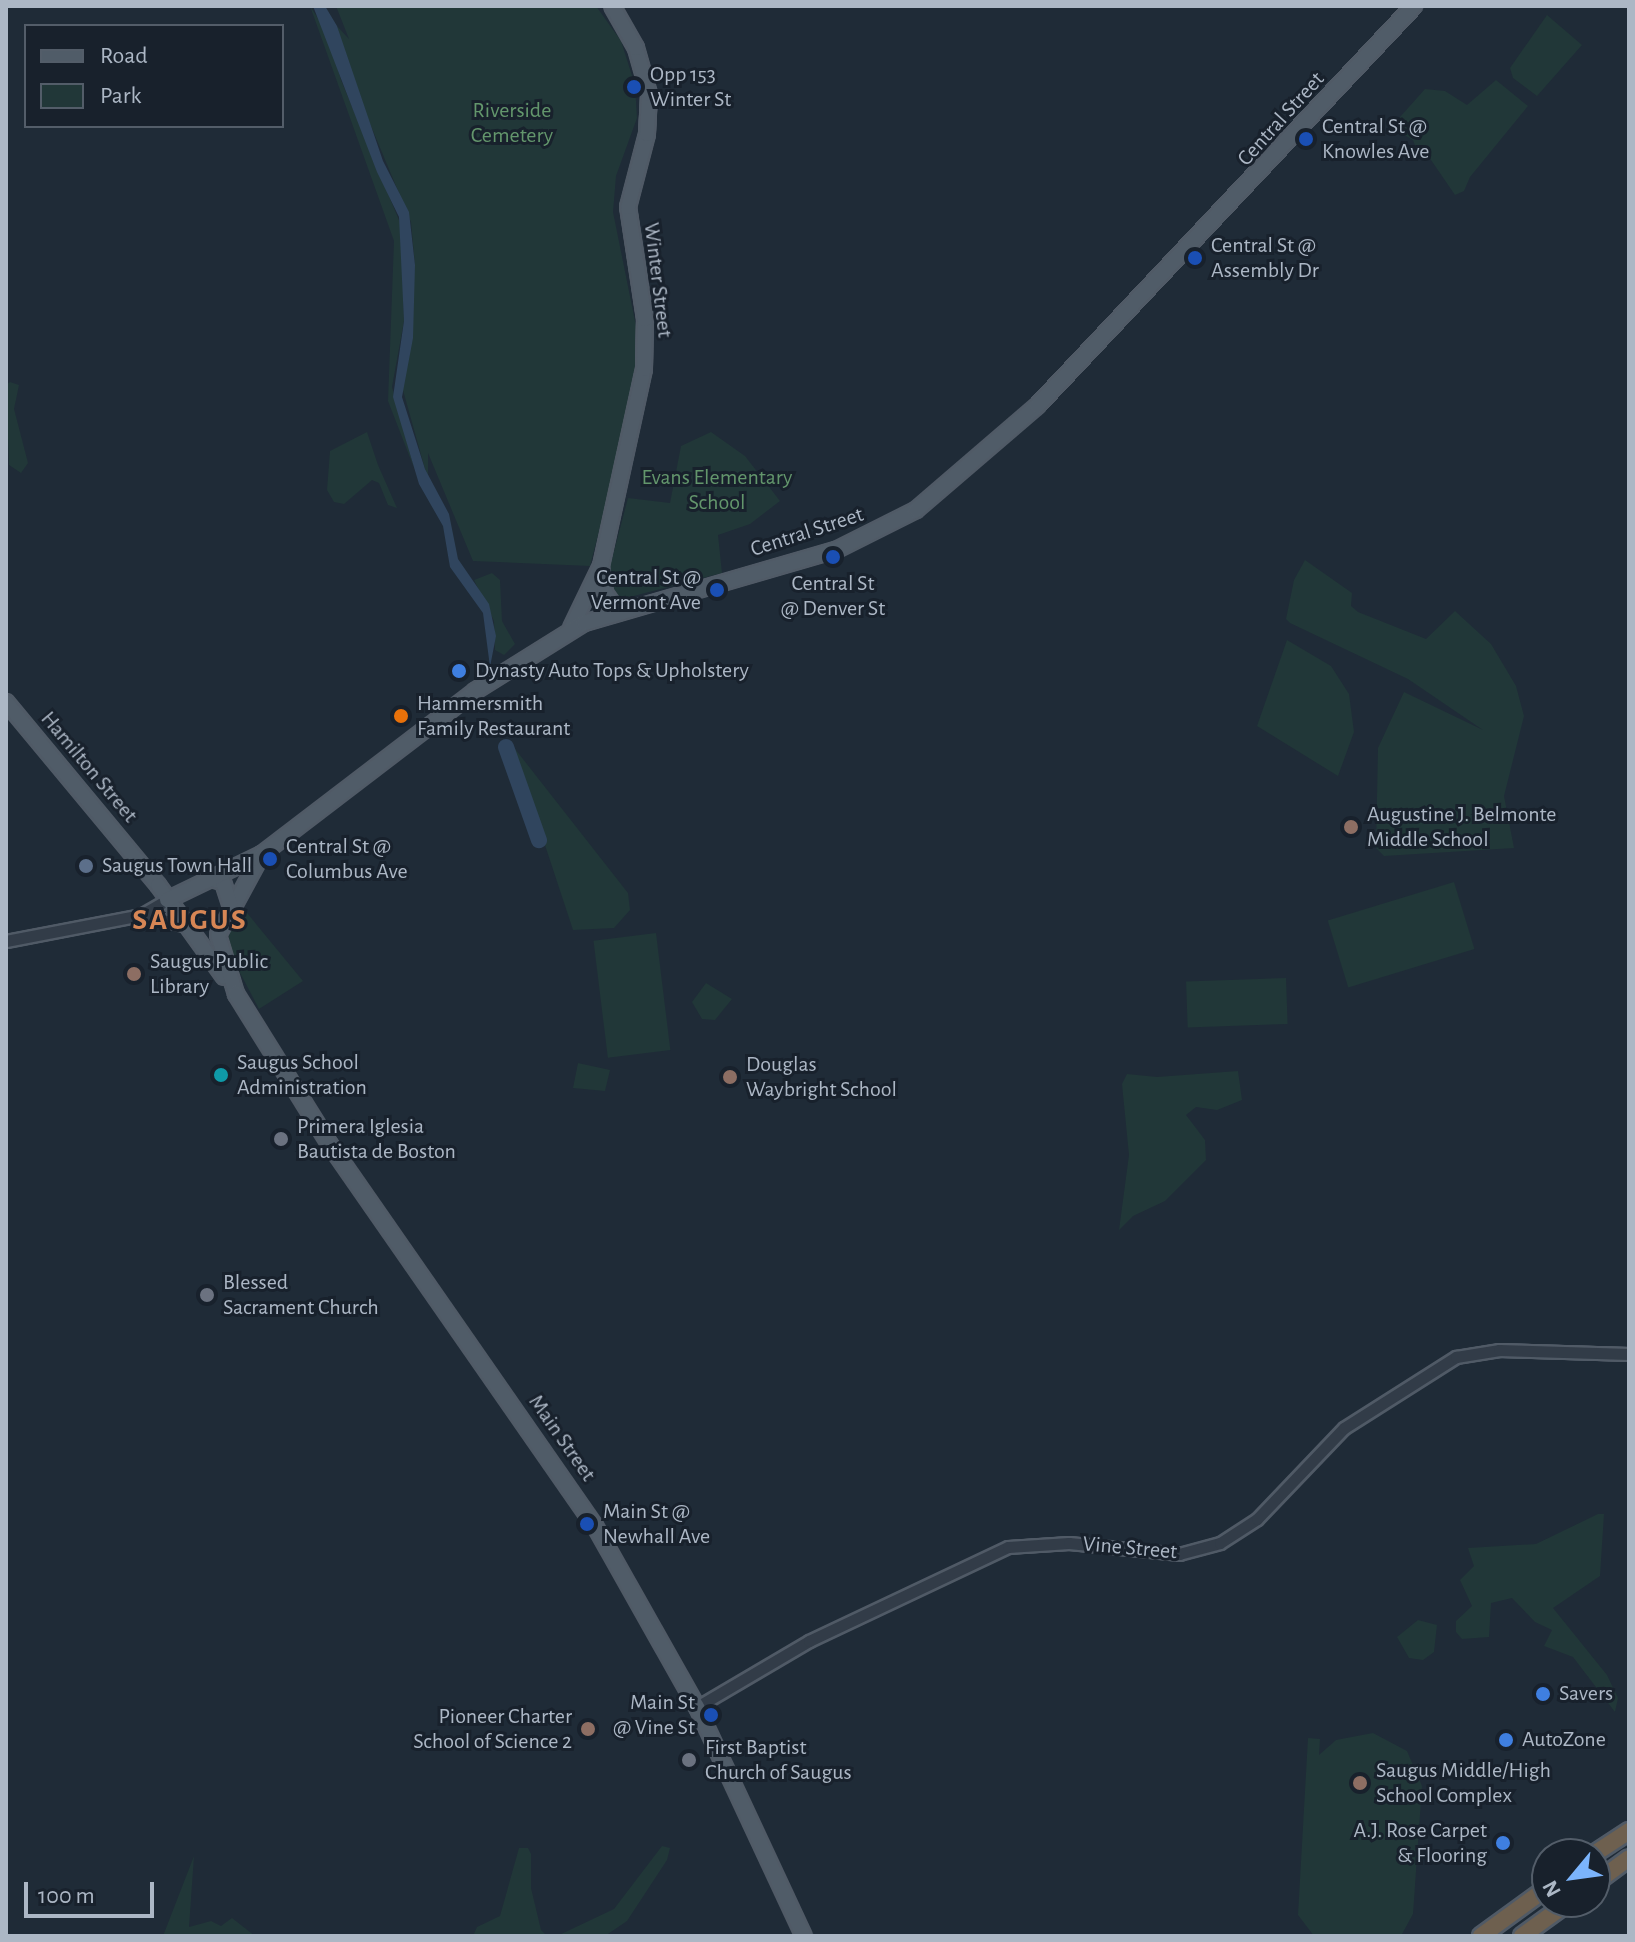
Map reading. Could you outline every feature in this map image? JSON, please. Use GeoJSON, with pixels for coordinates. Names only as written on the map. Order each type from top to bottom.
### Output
{"type":"FeatureCollection","features":[{"type":"Feature","properties":{"kind":"highway"},"geometry":{"type":"LineString","coordinates":[[1611,1843],[1629,1831]]}},
{"type":"Feature","properties":{"kind":"highway"},"geometry":{"type":"LineString","coordinates":[[1611,1871],[1629,1858]]}},
{"type":"Feature","properties":{"kind":"highway"},"geometry":{"type":"LineString","coordinates":[[1481,1936],[1531,1900]]}},
{"type":"Feature","properties":{"kind":"highway"},"geometry":{"type":"LineString","coordinates":[[1522,1936],[1547,1918]]}},
{"type":"Feature","properties":{"kind":"main road","name":"Winter Street"},"geometry":{"type":"LineString","coordinates":[[569,632],[586,605],[601,566],[634,425],[645,347],[628,207],[647,134],[649,94],[636,48],[612,6]]}},
{"type":"Feature","properties":{"kind":"main road","name":"Central Street"},"geometry":{"type":"LineString","coordinates":[[167,900],[262,854],[469,696],[569,632],[617,610],[836,550],[916,510],[1037,406],[1414,6]]}},
{"type":"Feature","properties":{"kind":"main road"},"geometry":{"type":"LineString","coordinates":[[601,566],[605,593],[617,610]]}},
{"type":"Feature","properties":{"kind":"main road","name":"Hamilton Street"},"geometry":{"type":"LineString","coordinates":[[6,702],[167,900]]}},
{"type":"Feature","properties":{"kind":"main road"},"geometry":{"type":"LineString","coordinates":[[187,929],[204,935],[221,922],[262,854]]}},
{"type":"Feature","properties":{"kind":"main road"},"geometry":{"type":"LineString","coordinates":[[207,878],[223,882],[231,907]]}},
{"type":"Feature","properties":{"kind":"main road","name":"Main Street"},"geometry":{"type":"LineString","coordinates":[[167,900],[236,994],[330,1145],[573,1491],[697,1707],[804,1936]]}},
{"type":"Feature","properties":{"kind":"main road","name":"Main Street"},"geometry":{"type":"LineString","coordinates":[[221,922],[218,946],[236,994]]}},
{"type":"Feature","properties":{"kind":"street","name":"Central Street"},"geometry":{"type":"LineString","coordinates":[[6,941],[141,915],[167,900]]}},
{"type":"Feature","properties":{"kind":"street","name":"Central Street"},"geometry":{"type":"LineString","coordinates":[[141,915],[187,929]]}},
{"type":"Feature","properties":{"kind":"street","name":"Vine Street"},"geometry":{"type":"LineString","coordinates":[[697,1707],[809,1641],[1008,1547],[1069,1543],[1179,1554],[1220,1543],[1257,1519],[1344,1428],[1456,1357],[1499,1350],[1629,1354]]}},
{"type":"Feature","properties":{"kind":"green space"},"geometry":{"type":"Polygon","coordinates":[[[310,6],[328,34],[341,80],[401,225],[404,321],[392,387],[414,468],[388,401],[394,241],[310,6]]]}},
{"type":"Feature","properties":{"kind":"green space","name":"Riverside Cemetery"},"geometry":{"type":"Polygon","coordinates":[[[336,6],[596,6],[621,41],[635,85],[637,118],[616,176],[613,212],[636,326],[635,369],[627,423],[590,566],[473,561],[428,453],[428,475],[425,469],[401,383],[415,265],[411,222],[351,78],[337,26],[349,39],[336,6]]]}},
{"type":"Feature","properties":{"kind":"green space"},"geometry":{"type":"Polygon","coordinates":[[[1547,15],[1582,45],[1537,96],[1513,78],[1510,68],[1547,15]]]}},
{"type":"Feature","properties":{"kind":"green space"},"geometry":{"type":"Polygon","coordinates":[[[1496,80],[1528,106],[1470,177],[1464,191],[1455,195],[1431,160],[1418,154],[1413,140],[1401,133],[1400,117],[1425,89],[1445,91],[1467,105],[1496,80]]]}},
{"type":"Feature","properties":{"kind":"green space"},"geometry":{"type":"Polygon","coordinates":[[[10,382],[19,385],[14,409],[28,463],[21,473],[9,465],[6,385],[10,382]]]}},
{"type":"Feature","properties":{"kind":"green space"},"geometry":{"type":"Polygon","coordinates":[[[367,432],[397,508],[388,505],[379,483],[372,480],[344,504],[334,502],[327,490],[330,451],[367,432]]]}},
{"type":"Feature","properties":{"kind":"green space","name":"Evans Elementary School"},"geometry":{"type":"Polygon","coordinates":[[[711,432],[745,456],[780,501],[750,524],[718,535],[722,573],[626,598],[618,595],[607,578],[628,498],[670,503],[681,446],[711,432]]]}},
{"type":"Feature","properties":{"kind":"green space"},"geometry":{"type":"Polygon","coordinates":[[[1305,560],[1352,593],[1351,606],[1358,612],[1426,639],[1455,611],[1491,644],[1516,686],[1524,716],[1504,796],[1514,848],[1384,856],[1376,848],[1378,748],[1404,692],[1483,730],[1408,679],[1290,623],[1286,619],[1294,580],[1305,560]]]}},
{"type":"Feature","properties":{"kind":"green space"},"geometry":{"type":"Polygon","coordinates":[[[492,573],[500,580],[502,621],[515,644],[504,655],[495,650],[494,621],[474,580],[492,573]]]}},
{"type":"Feature","properties":{"kind":"green space"},"geometry":{"type":"Polygon","coordinates":[[[1287,640],[1331,666],[1349,694],[1354,732],[1338,776],[1257,726],[1287,640]]]}},
{"type":"Feature","properties":{"kind":"green space"},"geometry":{"type":"Polygon","coordinates":[[[512,745],[628,893],[630,910],[614,928],[573,930],[512,745]]]}},
{"type":"Feature","properties":{"kind":"green space"},"geometry":{"type":"Polygon","coordinates":[[[1454,882],[1474,949],[1348,988],[1328,921],[1454,882]]]}},
{"type":"Feature","properties":{"kind":"green space"},"geometry":{"type":"Polygon","coordinates":[[[243,908],[303,981],[259,1009],[227,948],[230,930],[243,908]]]}},
{"type":"Feature","properties":{"kind":"green space"},"geometry":{"type":"Polygon","coordinates":[[[656,933],[670,1050],[608,1058],[593,941],[656,933]]]}},
{"type":"Feature","properties":{"kind":"green space"},"geometry":{"type":"Polygon","coordinates":[[[1286,978],[1288,1024],[1188,1027],[1186,981],[1286,978]]]}},
{"type":"Feature","properties":{"kind":"green space"},"geometry":{"type":"Polygon","coordinates":[[[706,983],[732,999],[715,1020],[702,1019],[692,1002],[706,983]]]}},
{"type":"Feature","properties":{"kind":"green space"},"geometry":{"type":"Polygon","coordinates":[[[578,1063],[610,1070],[605,1091],[573,1088],[578,1063]]]}},
{"type":"Feature","properties":{"kind":"green space"},"geometry":{"type":"Polygon","coordinates":[[[1238,1071],[1242,1100],[1217,1110],[1196,1107],[1186,1115],[1205,1140],[1206,1160],[1165,1201],[1133,1216],[1119,1230],[1129,1155],[1122,1084],[1127,1074],[1157,1077],[1238,1071]]]}},
{"type":"Feature","properties":{"kind":"green space"},"geometry":{"type":"Polygon","coordinates":[[[1598,1514],[1604,1514],[1600,1576],[1553,1608],[1607,1675],[1618,1698],[1615,1712],[1573,1657],[1544,1646],[1552,1630],[1535,1622],[1512,1598],[1491,1603],[1489,1637],[1462,1639],[1456,1632],[1456,1621],[1472,1606],[1460,1580],[1474,1566],[1468,1548],[1536,1544],[1598,1514]]]}},
{"type":"Feature","properties":{"kind":"green space"},"geometry":{"type":"Polygon","coordinates":[[[1418,1620],[1437,1625],[1434,1652],[1423,1660],[1409,1658],[1397,1637],[1418,1620]]]}},
{"type":"Feature","properties":{"kind":"green space"},"geometry":{"type":"Polygon","coordinates":[[[1373,1733],[1407,1751],[1422,1786],[1413,1914],[1401,1936],[1314,1936],[1298,1915],[1308,1738],[1320,1739],[1319,1755],[1336,1740],[1373,1733]]]}},
{"type":"Feature","properties":{"kind":"green space"},"geometry":{"type":"Polygon","coordinates":[[[662,1846],[670,1848],[667,1860],[627,1921],[605,1936],[557,1936],[614,1909],[662,1846]]]}},
{"type":"Feature","properties":{"kind":"green space"},"geometry":{"type":"Polygon","coordinates":[[[519,1848],[528,1848],[531,1854],[531,1888],[541,1930],[547,1936],[473,1936],[477,1927],[500,1916],[519,1848]]]}},
{"type":"Feature","properties":{"kind":"green space"},"geometry":{"type":"Polygon","coordinates":[[[194,1856],[189,1927],[211,1921],[221,1926],[232,1918],[255,1936],[163,1936],[194,1856]]]}},
{"type":"Feature","properties":{"kind":"water"},"geometry":{"type":"Polygon","coordinates":[[[313,6],[325,6],[337,26],[383,161],[409,212],[415,265],[413,338],[402,397],[425,469],[449,514],[458,559],[489,604],[496,636],[490,667],[483,613],[450,567],[443,526],[419,484],[393,397],[404,321],[399,217],[377,172],[313,6]]]}},
{"type":"Feature","properties":{"kind":"waterway"},"geometry":{"type":"LineString","coordinates":[[506,747],[539,840]]}},
{"type":"Feature","properties":{"kind":"place","name":"Opp 153 Winter St"},"geometry":{"type":"Point","coordinates":[634,87]}},
{"type":"Feature","properties":{"kind":"place","name":"Central St @ Knowles Ave"},"geometry":{"type":"Point","coordinates":[1306,139]}},
{"type":"Feature","properties":{"kind":"place","name":"Central St @ Assembly Dr"},"geometry":{"type":"Point","coordinates":[1195,258]}},
{"type":"Feature","properties":{"kind":"place","name":"Central St @ Denver St"},"geometry":{"type":"Point","coordinates":[833,557]}},
{"type":"Feature","properties":{"kind":"place","name":"Central St @ Vermont Ave"},"geometry":{"type":"Point","coordinates":[717,590]}},
{"type":"Feature","properties":{"kind":"place","name":"Dynasty Auto Tops & Upholstery"},"geometry":{"type":"Point","coordinates":[459,671]}},
{"type":"Feature","properties":{"kind":"place","name":"Hammersmith Family Restaurant"},"geometry":{"type":"Point","coordinates":[401,716]}},
{"type":"Feature","properties":{"kind":"place","name":"Augustine J. Belmonte Middle School"},"geometry":{"type":"Point","coordinates":[1351,827]}},
{"type":"Feature","properties":{"kind":"place","name":"Central St @ Columbus Ave"},"geometry":{"type":"Point","coordinates":[270,859]}},
{"type":"Feature","properties":{"kind":"place","name":"Saugus Town Hall"},"geometry":{"type":"Point","coordinates":[86,866]}},
{"type":"Feature","properties":{"kind":"place","name":"Saugus Public Library"},"geometry":{"type":"Point","coordinates":[134,974]}},
{"type":"Feature","properties":{"kind":"place","name":"Saugus School Administration"},"geometry":{"type":"Point","coordinates":[221,1075]}},
{"type":"Feature","properties":{"kind":"place","name":"Douglas Waybright School"},"geometry":{"type":"Point","coordinates":[730,1077]}},
{"type":"Feature","properties":{"kind":"place","name":"Primera Iglesia Bautista de Boston"},"geometry":{"type":"Point","coordinates":[281,1139]}},
{"type":"Feature","properties":{"kind":"place","name":"Blessed Sacrament Church"},"geometry":{"type":"Point","coordinates":[207,1295]}},
{"type":"Feature","properties":{"kind":"place","name":"Main St @ Newhall Ave"},"geometry":{"type":"Point","coordinates":[587,1524]}},
{"type":"Feature","properties":{"kind":"place","name":"Savers"},"geometry":{"type":"Point","coordinates":[1543,1694]}},
{"type":"Feature","properties":{"kind":"place","name":"Main St @ Vine St"},"geometry":{"type":"Point","coordinates":[711,1715]}},
{"type":"Feature","properties":{"kind":"place","name":"Pioneer Charter School of Science 2"},"geometry":{"type":"Point","coordinates":[588,1729]}},
{"type":"Feature","properties":{"kind":"place","name":"AutoZone"},"geometry":{"type":"Point","coordinates":[1506,1740]}},
{"type":"Feature","properties":{"kind":"place","name":"First Baptist Church of Saugus"},"geometry":{"type":"Point","coordinates":[689,1760]}},
{"type":"Feature","properties":{"kind":"place","name":"Saugus Middle/High School Complex"},"geometry":{"type":"Point","coordinates":[1360,1783]}},
{"type":"Feature","properties":{"kind":"place","name":"A.J. Rose Carpet & Flooring"},"geometry":{"type":"Point","coordinates":[1503,1843]}},
{"type":"Feature","properties":{"kind":"district","name":"SAUGUS"},"geometry":{"type":"Point","coordinates":[190,920]}}]}
